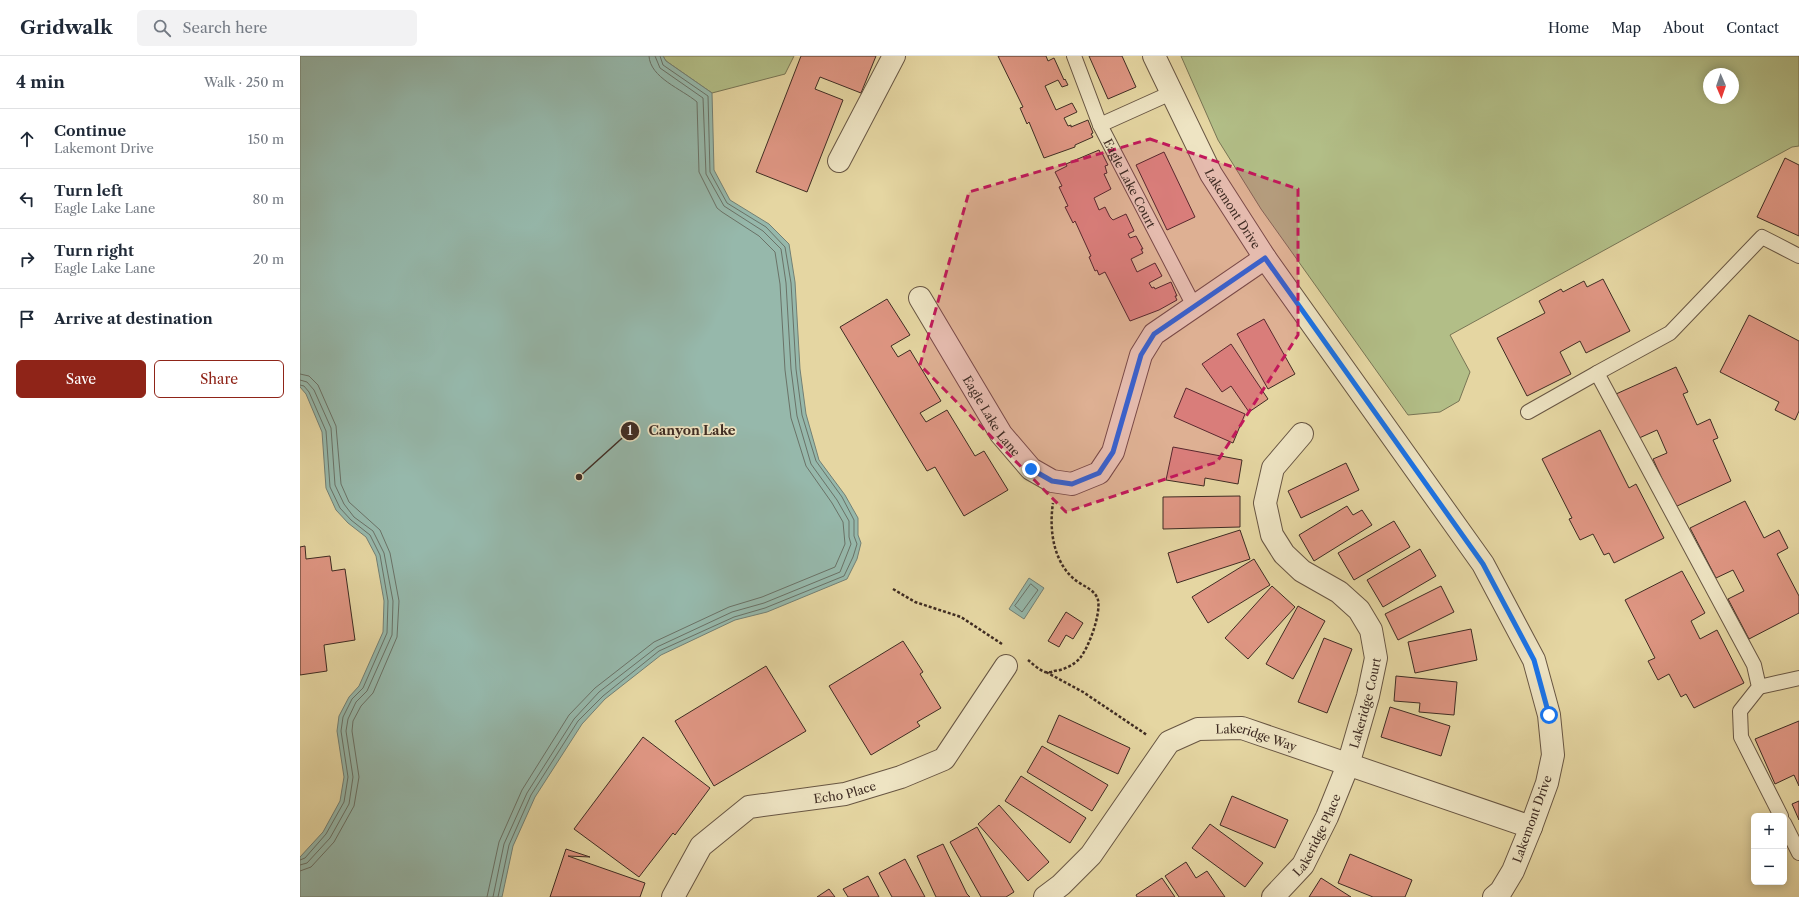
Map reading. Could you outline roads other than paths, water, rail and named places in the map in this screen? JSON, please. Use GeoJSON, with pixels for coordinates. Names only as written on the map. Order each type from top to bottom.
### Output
{"type":"FeatureCollection","features":[{"type":"Feature","properties":{"kind":"street"},"geometry":{"type":"LineString","coordinates":[[839,161],[894,56]]}},
{"type":"Feature","properties":{"kind":"street","name":"Lakemont Drive"},"geometry":{"type":"LineString","coordinates":[[1154,56],[1211,174],[1265,258],[1483,564],[1534,660],[1549,715],[1552,755],[1547,783],[1531,827],[1513,871],[1501,890],[1494,897]]}},
{"type":"Feature","properties":{"kind":"street","name":"Eagle Lake Lane"},"geometry":{"type":"LineString","coordinates":[[920,298],[1002,434],[1031,469],[1052,481],[1072,484],[1099,473],[1113,452],[1141,355],[1154,334],[1265,258]]}},
{"type":"Feature","properties":{"kind":"street","name":"Lakeridge Court"},"geometry":{"type":"LineString","coordinates":[[1302,434],[1273,468],[1265,503],[1272,535],[1284,554],[1302,571],[1339,592],[1358,610],[1371,630],[1376,658],[1368,696],[1348,765]]}},
{"type":"Feature","properties":{"kind":"street","name":"Echo Place"},"geometry":{"type":"LineString","coordinates":[[673,897],[702,846],[749,807],[845,794],[901,777],[944,759],[1010,658]]}},
{"type":"Feature","properties":{"kind":"street","name":"Lakeridge Way"},"geometry":{"type":"LineString","coordinates":[[1045,897],[1060,885],[1091,855],[1169,742],[1198,729],[1242,728],[1531,827]]}},
{"type":"Feature","properties":{"kind":"street","name":"Lakeridge Place"},"geometry":{"type":"LineString","coordinates":[[1273,897],[1303,865],[1327,817],[1348,765]]}},
{"type":"Feature","properties":{"kind":"lane","name":"Eagle Lake Court"},"geometry":{"type":"LineString","coordinates":[[1074,56],[1100,125],[1194,306]]}},
{"type":"Feature","properties":{"kind":"lane"},"geometry":{"type":"LineString","coordinates":[[1100,125],[1171,93]]}},
{"type":"Feature","properties":{"kind":"lane"},"geometry":{"type":"LineString","coordinates":[[1528,412],[1670,333],[1762,237],[1799,256]]}},
{"type":"Feature","properties":{"kind":"lane"},"geometry":{"type":"LineString","coordinates":[[1597,373],[1754,665],[1759,687]]}},
{"type":"Feature","properties":{"kind":"lane"},"geometry":{"type":"LineString","coordinates":[[1779,813],[1741,737],[1740,711],[1759,687],[1799,678]]}},
{"type":"Feature","properties":{"kind":"lane"},"geometry":{"type":"LineString","coordinates":[[1787,829],[1799,853]]}},
{"type":"Feature","properties":{"kind":"water"},"geometry":{"type":"Polygon","coordinates":[[[300,56],[663,56],[666,61],[712,93],[714,170],[730,200],[769,224],[789,244],[795,282],[800,369],[806,414],[819,460],[845,495],[858,518],[858,535],[861,543],[857,559],[847,579],[767,612],[735,620],[661,655],[605,699],[582,724],[535,797],[513,846],[502,897],[300,897],[300,857],[323,832],[340,801],[344,777],[337,731],[339,716],[349,697],[359,686],[383,632],[384,601],[376,556],[366,537],[348,523],[336,510],[326,488],[322,432],[306,394],[300,387],[300,56]]]}},
{"type":"Feature","properties":{"kind":"water"},"geometry":{"type":"Polygon","coordinates":[[[1029,578],[1044,588],[1024,619],[1009,609],[1029,578]]]}},
{"type":"Feature","properties":{"kind":"place","name":"Canyon Lake"},"geometry":{"type":"Point","coordinates":[579,477]}}]}
